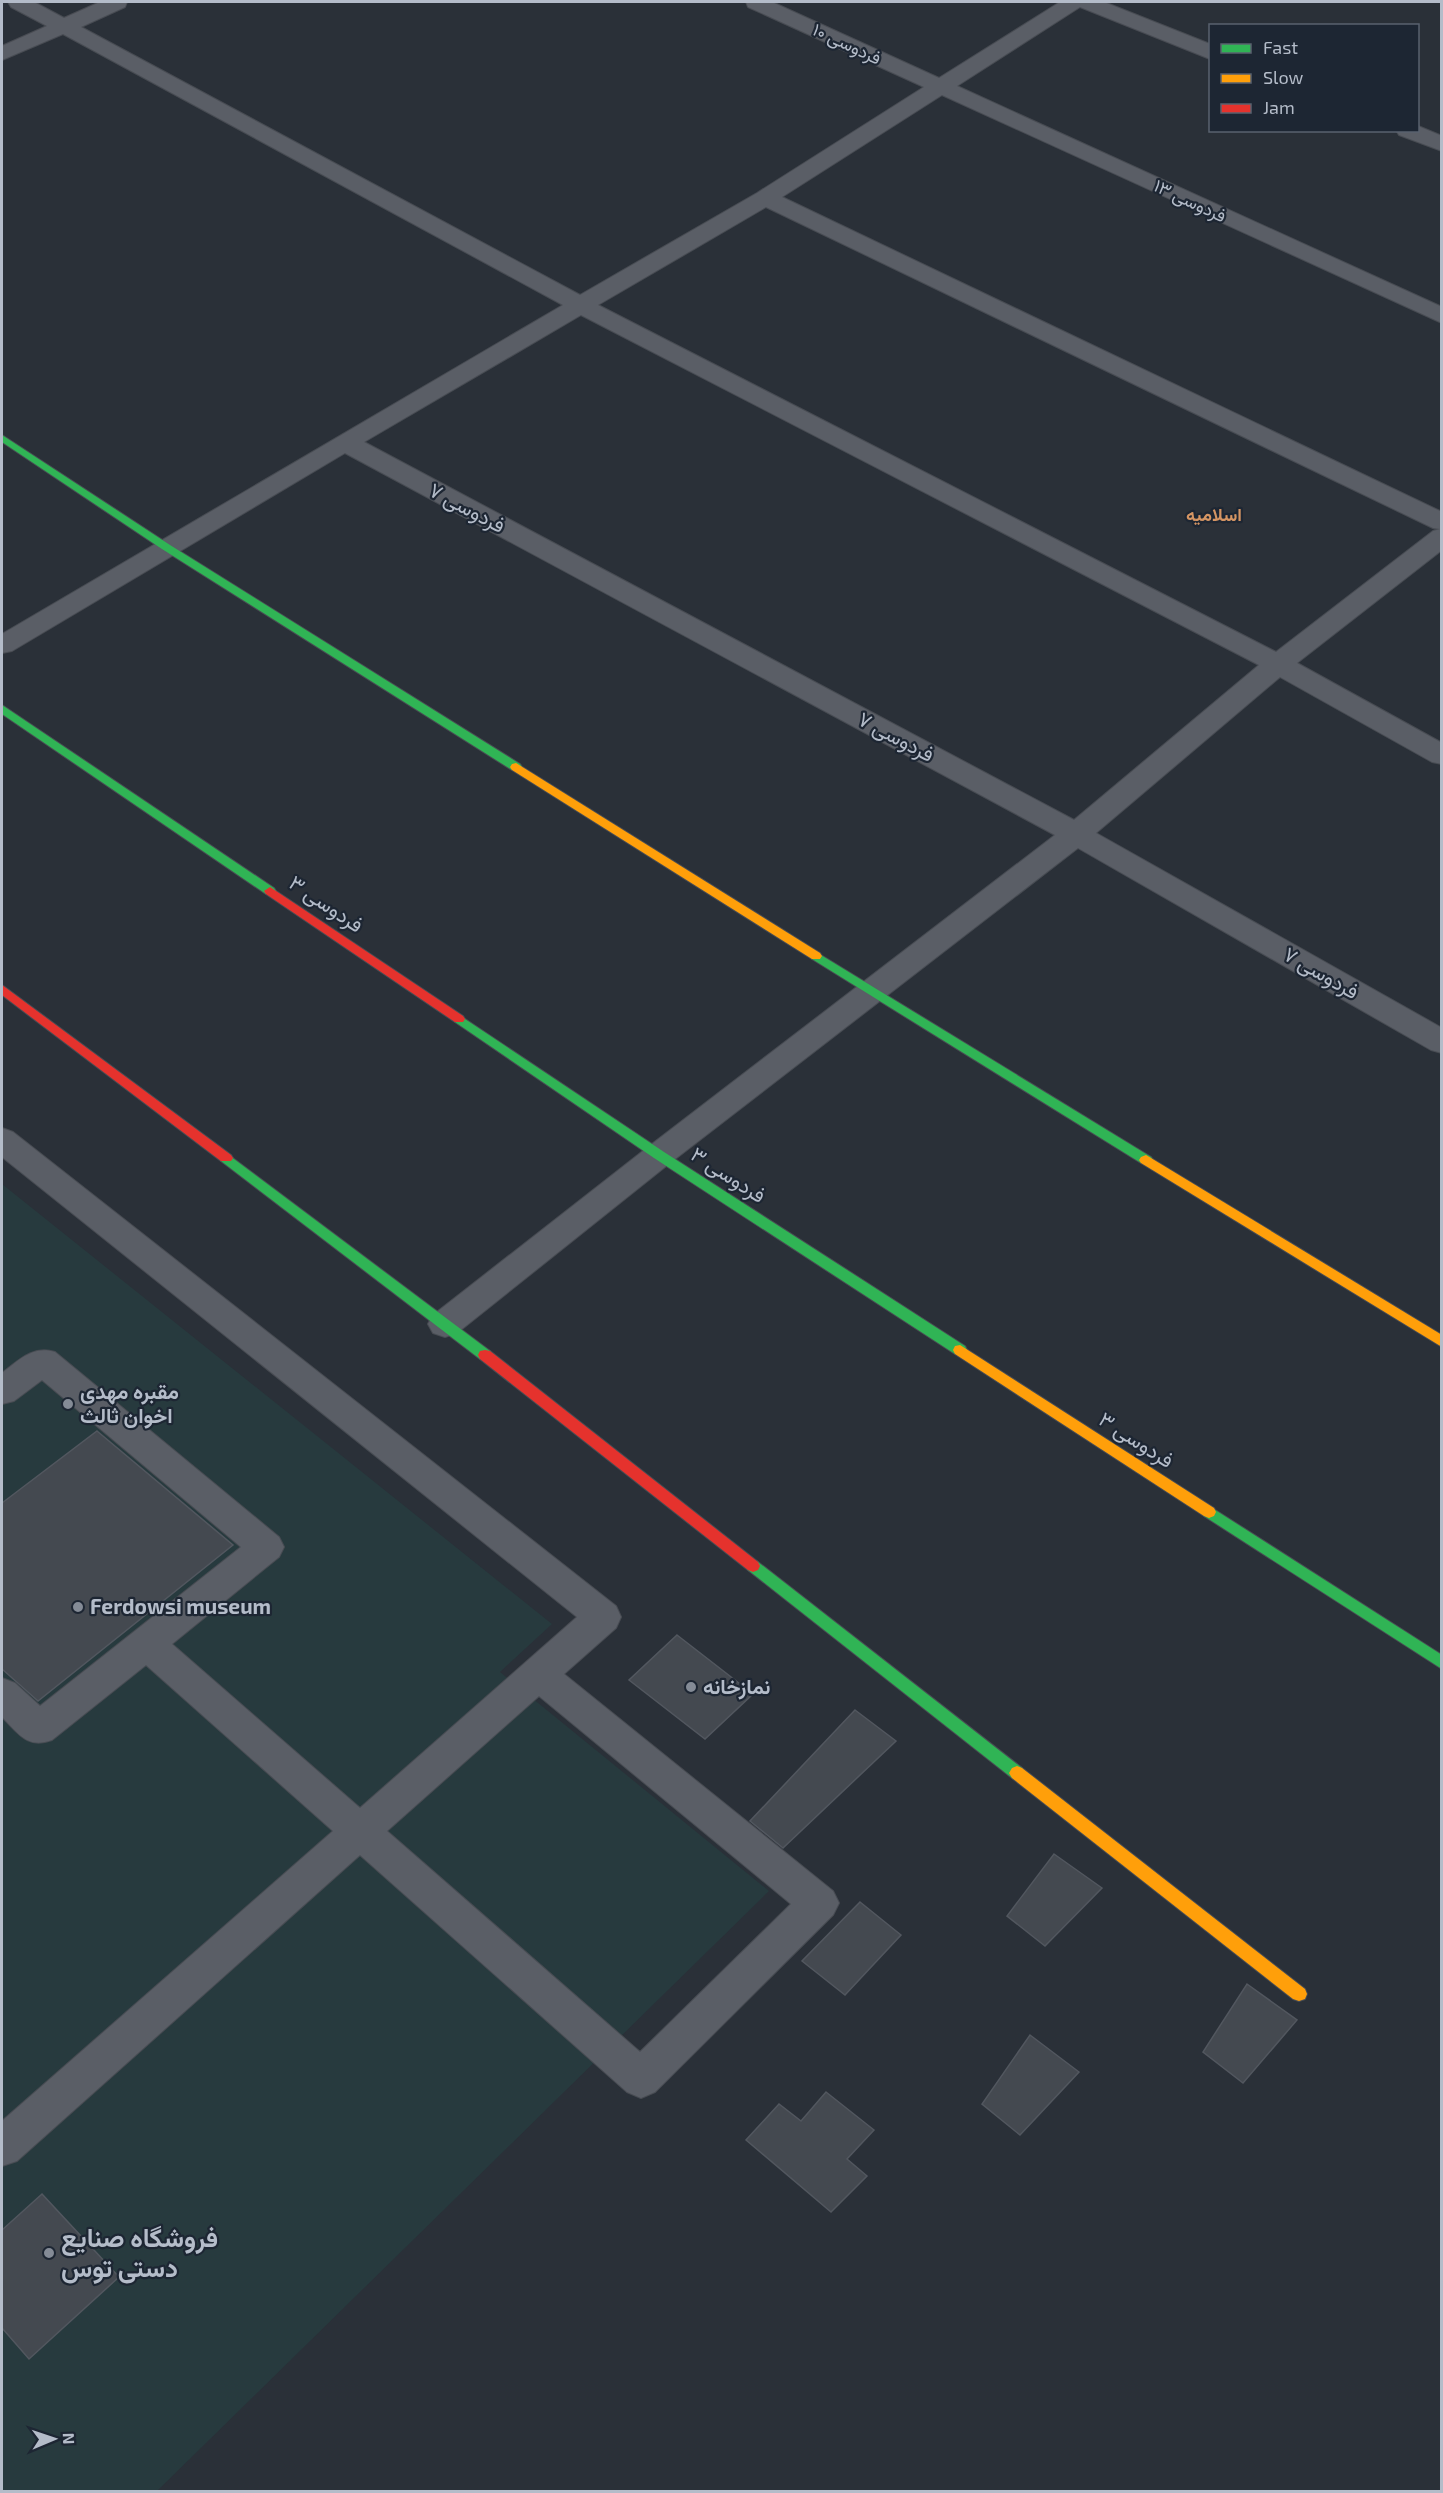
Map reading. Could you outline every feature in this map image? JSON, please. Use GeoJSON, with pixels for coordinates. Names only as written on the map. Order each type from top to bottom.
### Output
{"type":"FeatureCollection","features":[{"type":"Feature","properties":{"kind":"street"},"geometry":{"type":"LineString","coordinates":[[19,2],[580,305],[1278,664],[1442,755]]}},
{"type":"Feature","properties":{"kind":"street"},"geometry":{"type":"LineString","coordinates":[[2,54],[117,2]]}},
{"type":"Feature","properties":{"kind":"street","name":"فردوسی ۱۰"},"geometry":{"type":"LineString","coordinates":[[756,2],[938,86]]}},
{"type":"Feature","properties":{"kind":"street"},"geometry":{"type":"LineString","coordinates":[[2,645],[765,198],[938,86],[1074,2]]}},
{"type":"Feature","properties":{"kind":"street"},"geometry":{"type":"LineString","coordinates":[[1086,2],[1209,51]]}},
{"type":"Feature","properties":{"kind":"street","name":"فردوسی ۱۳"},"geometry":{"type":"LineString","coordinates":[[938,86],[1442,316]]}},
{"type":"Feature","properties":{"kind":"street"},"geometry":{"type":"LineString","coordinates":[[1412,132],[1442,144]]}},
{"type":"Feature","properties":{"kind":"street"},"geometry":{"type":"LineString","coordinates":[[765,198],[1442,522]]}},
{"type":"Feature","properties":{"kind":"street"},"geometry":{"type":"LineString","coordinates":[[2,438],[166,547],[872,991],[1442,1342]]}},
{"type":"Feature","properties":{"kind":"street","name":"فردوسی ۷"},"geometry":{"type":"LineString","coordinates":[[345,442],[1076,834],[1442,1042]]}},
{"type":"Feature","properties":{"kind":"street"},"geometry":{"type":"LineString","coordinates":[[446,1324],[659,1155],[1076,834],[1278,664],[1442,537]]}},
{"type":"Feature","properties":{"kind":"street","name":"فردوسی ۳"},"geometry":{"type":"LineString","coordinates":[[2,709],[659,1155],[1442,1663]]}},
{"type":"Feature","properties":{"kind":"street"},"geometry":{"type":"LineString","coordinates":[[2,989],[446,1324],[1299,1994]]}},
{"type":"Feature","properties":{"kind":"street"},"geometry":{"type":"LineString","coordinates":[[2,1140],[603,1617],[2,2147]]}},
{"type":"Feature","properties":{"kind":"street"},"geometry":{"type":"LineString","coordinates":[[2,1391],[43,1361],[266,1547],[39,1729],[2,1694]]}},
{"type":"Feature","properties":{"kind":"street"},"geometry":{"type":"LineString","coordinates":[[146,1643],[641,2079],[819,1903],[538,1674]]}},
{"type":"Feature","properties":{"kind":"green space"},"geometry":{"type":"Polygon","coordinates":[[[2,1184],[552,1624],[500,1672],[769,1891],[157,2491],[2,2491],[2,1184]]]}},
{"type":"Feature","properties":{"kind":"building","name":"Ferdowsi museum"},"geometry":{"type":"Polygon","coordinates":[[[97,1431],[233,1545],[38,1701],[2,1669],[2,1503],[97,1431]]]}},
{"type":"Feature","properties":{"kind":"building","name":"نمازخانه"},"geometry":{"type":"Polygon","coordinates":[[[677,1635],[753,1694],[705,1739],[629,1680],[677,1635]]]}},
{"type":"Feature","properties":{"kind":"building"},"geometry":{"type":"Polygon","coordinates":[[[855,1710],[896,1741],[783,1848],[750,1821],[855,1710]]]}},
{"type":"Feature","properties":{"kind":"building"},"geometry":{"type":"Polygon","coordinates":[[[1054,1854],[1102,1888],[1045,1946],[1007,1916],[1054,1854]]]}},
{"type":"Feature","properties":{"kind":"building"},"geometry":{"type":"Polygon","coordinates":[[[860,1902],[901,1935],[845,1995],[802,1961],[860,1902]]]}},
{"type":"Feature","properties":{"kind":"building"},"geometry":{"type":"Polygon","coordinates":[[[1247,1984],[1297,2020],[1243,2083],[1203,2052],[1247,1984]]]}},
{"type":"Feature","properties":{"kind":"building"},"geometry":{"type":"Polygon","coordinates":[[[1030,2035],[1079,2072],[1020,2135],[982,2104],[1030,2035]]]}},
{"type":"Feature","properties":{"kind":"building"},"geometry":{"type":"Polygon","coordinates":[[[826,2092],[874,2130],[847,2159],[867,2176],[831,2212],[746,2140],[779,2104],[801,2121],[826,2092]]]}},
{"type":"Feature","properties":{"kind":"building","name":"فروشگاه صنایع دستی توس"},"geometry":{"type":"Polygon","coordinates":[[[42,2194],[119,2277],[29,2359],[2,2328],[2,2230],[42,2194]]]}},
{"type":"Feature","properties":{"kind":"traffic: fast"},"geometry":{"type":"LineString","coordinates":[[2,438],[166,547],[516,767]]}},
{"type":"Feature","properties":{"kind":"traffic: fast"},"geometry":{"type":"LineString","coordinates":[[2,709],[270,891]]}},
{"type":"Feature","properties":{"kind":"traffic: fast"},"geometry":{"type":"LineString","coordinates":[[816,956],[1146,1160]]}},
{"type":"Feature","properties":{"kind":"traffic: fast"},"geometry":{"type":"LineString","coordinates":[[459,1019],[659,1155],[960,1350]]}},
{"type":"Feature","properties":{"kind":"traffic: fast"},"geometry":{"type":"LineString","coordinates":[[226,1158],[485,1355]]}},
{"type":"Feature","properties":{"kind":"traffic: fast"},"geometry":{"type":"LineString","coordinates":[[1209,1512],[1442,1663]]}},
{"type":"Feature","properties":{"kind":"traffic: fast"},"geometry":{"type":"LineString","coordinates":[[753,1566],[1017,1773]]}},
{"type":"Feature","properties":{"kind":"traffic: slow"},"geometry":{"type":"LineString","coordinates":[[516,767],[816,956]]}},
{"type":"Feature","properties":{"kind":"traffic: slow"},"geometry":{"type":"LineString","coordinates":[[1146,1160],[1442,1342]]}},
{"type":"Feature","properties":{"kind":"traffic: slow"},"geometry":{"type":"LineString","coordinates":[[960,1350],[1209,1512]]}},
{"type":"Feature","properties":{"kind":"traffic: slow"},"geometry":{"type":"LineString","coordinates":[[1017,1773],[1299,1994]]}},
{"type":"Feature","properties":{"kind":"traffic: jam"},"geometry":{"type":"LineString","coordinates":[[270,891],[459,1019]]}},
{"type":"Feature","properties":{"kind":"traffic: jam"},"geometry":{"type":"LineString","coordinates":[[2,989],[226,1158]]}},
{"type":"Feature","properties":{"kind":"traffic: jam"},"geometry":{"type":"LineString","coordinates":[[485,1355],[753,1566]]}},
{"type":"Feature","properties":{"kind":"place","name":"مقبره مهدی اخوان ثالث"},"geometry":{"type":"Point","coordinates":[68,1404]}},
{"type":"Feature","properties":{"kind":"place","name":"Ferdowsi museum"},"geometry":{"type":"Point","coordinates":[78,1607]}},
{"type":"Feature","properties":{"kind":"place","name":"نمازخانه"},"geometry":{"type":"Point","coordinates":[691,1687]}},
{"type":"Feature","properties":{"kind":"place","name":"فروشگاه صنایع دستی توس"},"geometry":{"type":"Point","coordinates":[49,2253]}},
{"type":"Feature","properties":{"kind":"district","name":"اسلامیه"},"geometry":{"type":"Point","coordinates":[1214,515]}}]}
